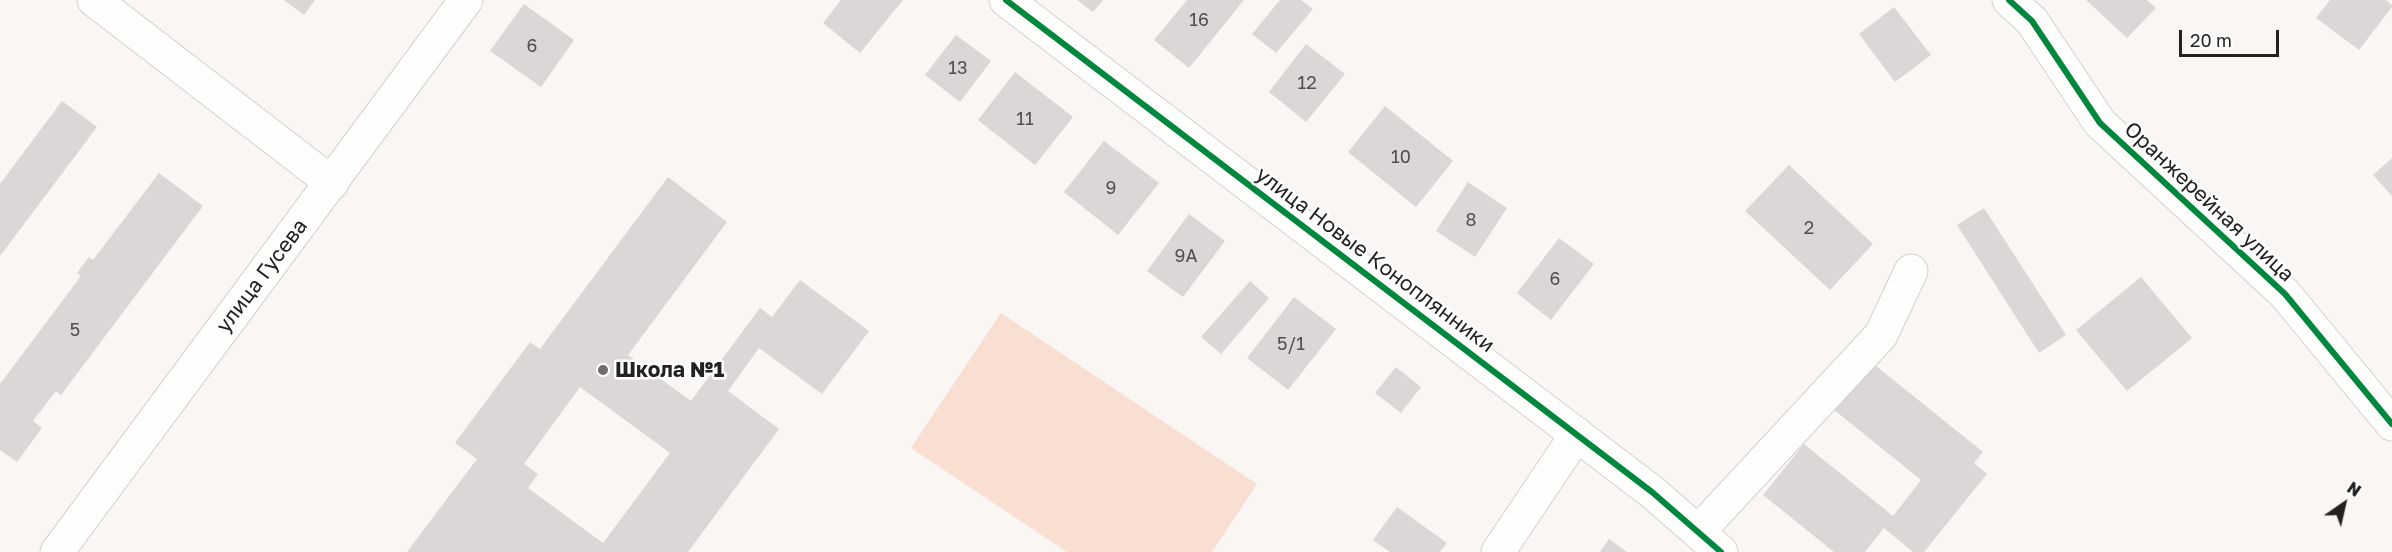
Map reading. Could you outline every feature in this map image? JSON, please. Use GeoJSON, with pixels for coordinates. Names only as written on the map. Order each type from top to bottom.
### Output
{"type":"FeatureCollection","features":[{"type":"Feature","properties":{"kind":"street"},"geometry":{"type":"LineString","coordinates":[[94,0],[332,183]]}},
{"type":"Feature","properties":{"kind":"street","name":"улица Гусева"},"geometry":{"type":"LineString","coordinates":[[57,552],[466,0]]}},
{"type":"Feature","properties":{"kind":"street","name":"улица Новые Коноплянники"},"geometry":{"type":"LineString","coordinates":[[1006,0],[1577,434],[1652,492],[1710,542]]}},
{"type":"Feature","properties":{"kind":"street","name":"Оранжерейная улица"},"geometry":{"type":"LineString","coordinates":[[2009,0],[2032,21],[2100,123],[2285,294],[2392,424]]}},
{"type":"Feature","properties":{"kind":"street"},"geometry":{"type":"LineString","coordinates":[[1710,542],[1881,335],[1911,272]]}},
{"type":"Feature","properties":{"kind":"street"},"geometry":{"type":"LineString","coordinates":[[1498,552],[1577,434]]}},
{"type":"Feature","properties":{"kind":"shaded area"},"geometry":{"type":"Polygon","coordinates":[[[1001,313],[1257,484],[1212,552],[1067,552],[911,448],[1001,313]]]}},
{"type":"Feature","properties":{"kind":"building"},"geometry":{"type":"Polygon","coordinates":[[[284,0],[315,0],[304,15],[284,0]]]}},
{"type":"Feature","properties":{"kind":"building"},"geometry":{"type":"Polygon","coordinates":[[[841,0],[903,0],[860,53],[823,23],[841,0]]]}},
{"type":"Feature","properties":{"kind":"building"},"geometry":{"type":"Polygon","coordinates":[[[1077,0],[1103,0],[1093,12],[1077,0]]]}},
{"type":"Feature","properties":{"kind":"building"},"geometry":{"type":"Polygon","coordinates":[[[1187,0],[1244,0],[1189,68],[1154,40],[1187,0]]]}},
{"type":"Feature","properties":{"kind":"building"},"geometry":{"type":"Polygon","coordinates":[[[1280,0],[1301,0],[1313,9],[1276,53],[1252,34],[1280,0]]]}},
{"type":"Feature","properties":{"kind":"building"},"geometry":{"type":"Polygon","coordinates":[[[2086,0],[2147,0],[2156,8],[2127,38],[2086,0]]]}},
{"type":"Feature","properties":{"kind":"building"},"geometry":{"type":"Polygon","coordinates":[[[2330,0],[2386,0],[2392,7],[2359,50],[2316,18],[2330,0]]]}},
{"type":"Feature","properties":{"kind":"building"},"geometry":{"type":"Polygon","coordinates":[[[524,4],[574,40],[541,87],[490,51],[524,4]]]}},
{"type":"Feature","properties":{"kind":"building"},"geometry":{"type":"Polygon","coordinates":[[[1894,7],[1931,55],[1895,82],[1859,34],[1894,7]]]}},
{"type":"Feature","properties":{"kind":"building"},"geometry":{"type":"Polygon","coordinates":[[[956,35],[991,61],[960,102],[925,75],[956,35]]]}},
{"type":"Feature","properties":{"kind":"building"},"geometry":{"type":"Polygon","coordinates":[[[1306,44],[1345,74],[1306,122],[1269,92],[1306,44]]]}},
{"type":"Feature","properties":{"kind":"building"},"geometry":{"type":"Polygon","coordinates":[[[1015,72],[1073,117],[1035,165],[978,120],[1015,72]]]}},
{"type":"Feature","properties":{"kind":"building"},"geometry":{"type":"Polygon","coordinates":[[[62,101],[97,127],[0,256],[0,184],[62,101]]]}},
{"type":"Feature","properties":{"kind":"building"},"geometry":{"type":"Polygon","coordinates":[[[1385,106],[1453,161],[1416,207],[1348,152],[1385,106]]]}},
{"type":"Feature","properties":{"kind":"building"},"geometry":{"type":"Polygon","coordinates":[[[1104,141],[1159,183],[1118,235],[1064,192],[1104,141]]]}},
{"type":"Feature","properties":{"kind":"building"},"geometry":{"type":"Polygon","coordinates":[[[2392,158],[2392,196],[2373,175],[2392,158]]]}},
{"type":"Feature","properties":{"kind":"building"},"geometry":{"type":"Polygon","coordinates":[[[1789,165],[1873,244],[1830,290],[1745,211],[1789,165]]]}},
{"type":"Feature","properties":{"kind":"building"},"geometry":{"type":"Polygon","coordinates":[[[159,173],[203,206],[61,395],[56,391],[33,421],[42,428],[17,462],[0,450],[0,384],[81,276],[77,273],[89,257],[93,260],[159,173]]]}},
{"type":"Feature","properties":{"kind":"building","name":"Школа №1"},"geometry":{"type":"Polygon","coordinates":[[[668,177],[727,222],[628,355],[691,401],[760,308],[772,317],[800,280],[869,331],[822,394],[759,348],[728,391],[779,429],[688,552],[407,552],[477,459],[455,443],[530,342],[540,349],[668,177]],[[580,387],[524,464],[538,474],[528,488],[603,543],[670,453],[580,387]]]}},
{"type":"Feature","properties":{"kind":"building"},"geometry":{"type":"Polygon","coordinates":[[[1468,182],[1507,208],[1475,257],[1436,231],[1468,182]]]}},
{"type":"Feature","properties":{"kind":"building"},"geometry":{"type":"Polygon","coordinates":[[[1984,208],[2066,335],[2039,353],[1957,225],[1984,208]]]}},
{"type":"Feature","properties":{"kind":"building"},"geometry":{"type":"Polygon","coordinates":[[[1189,214],[1225,241],[1183,297],[1147,271],[1189,214]]]}},
{"type":"Feature","properties":{"kind":"building"},"geometry":{"type":"Polygon","coordinates":[[[1559,238],[1594,264],[1551,320],[1517,293],[1559,238]]]}},
{"type":"Feature","properties":{"kind":"building"},"geometry":{"type":"Polygon","coordinates":[[[2141,277],[2192,338],[2127,391],[2076,330],[2141,277]]]}},
{"type":"Feature","properties":{"kind":"building"},"geometry":{"type":"Polygon","coordinates":[[[1250,281],[1269,298],[1221,354],[1201,337],[1250,281]]]}},
{"type":"Feature","properties":{"kind":"building"},"geometry":{"type":"Polygon","coordinates":[[[1294,297],[1336,329],[1288,390],[1247,358],[1294,297]]]}},
{"type":"Feature","properties":{"kind":"building"},"geometry":{"type":"Polygon","coordinates":[[[1871,362],[1983,452],[1974,463],[1987,474],[1924,552],[1913,552],[1884,528],[1865,552],[1834,552],[1763,495],[1804,444],[1893,516],[1921,480],[1833,409],[1871,362]]]}},
{"type":"Feature","properties":{"kind":"building"},"geometry":{"type":"Polygon","coordinates":[[[1396,367],[1421,387],[1401,413],[1375,393],[1396,367]]]}},
{"type":"Feature","properties":{"kind":"building"},"geometry":{"type":"Polygon","coordinates":[[[1397,507],[1447,543],[1440,552],[1390,552],[1373,540],[1397,507]]]}},
{"type":"Feature","properties":{"kind":"building"},"geometry":{"type":"Polygon","coordinates":[[[1609,539],[1627,552],[1600,552],[1609,539]]]}},
{"type":"Feature","properties":{"kind":"cycle path"},"geometry":{"type":"LineString","coordinates":[[1006,0],[1652,492],[1721,552]]}},
{"type":"Feature","properties":{"kind":"cycle path"},"geometry":{"type":"LineString","coordinates":[[2009,0],[2032,21],[2100,123],[2285,294],[2392,424]]}},
{"type":"Feature","properties":{"kind":"place","name":"Школа №1"},"geometry":{"type":"Point","coordinates":[603,370]}}]}
